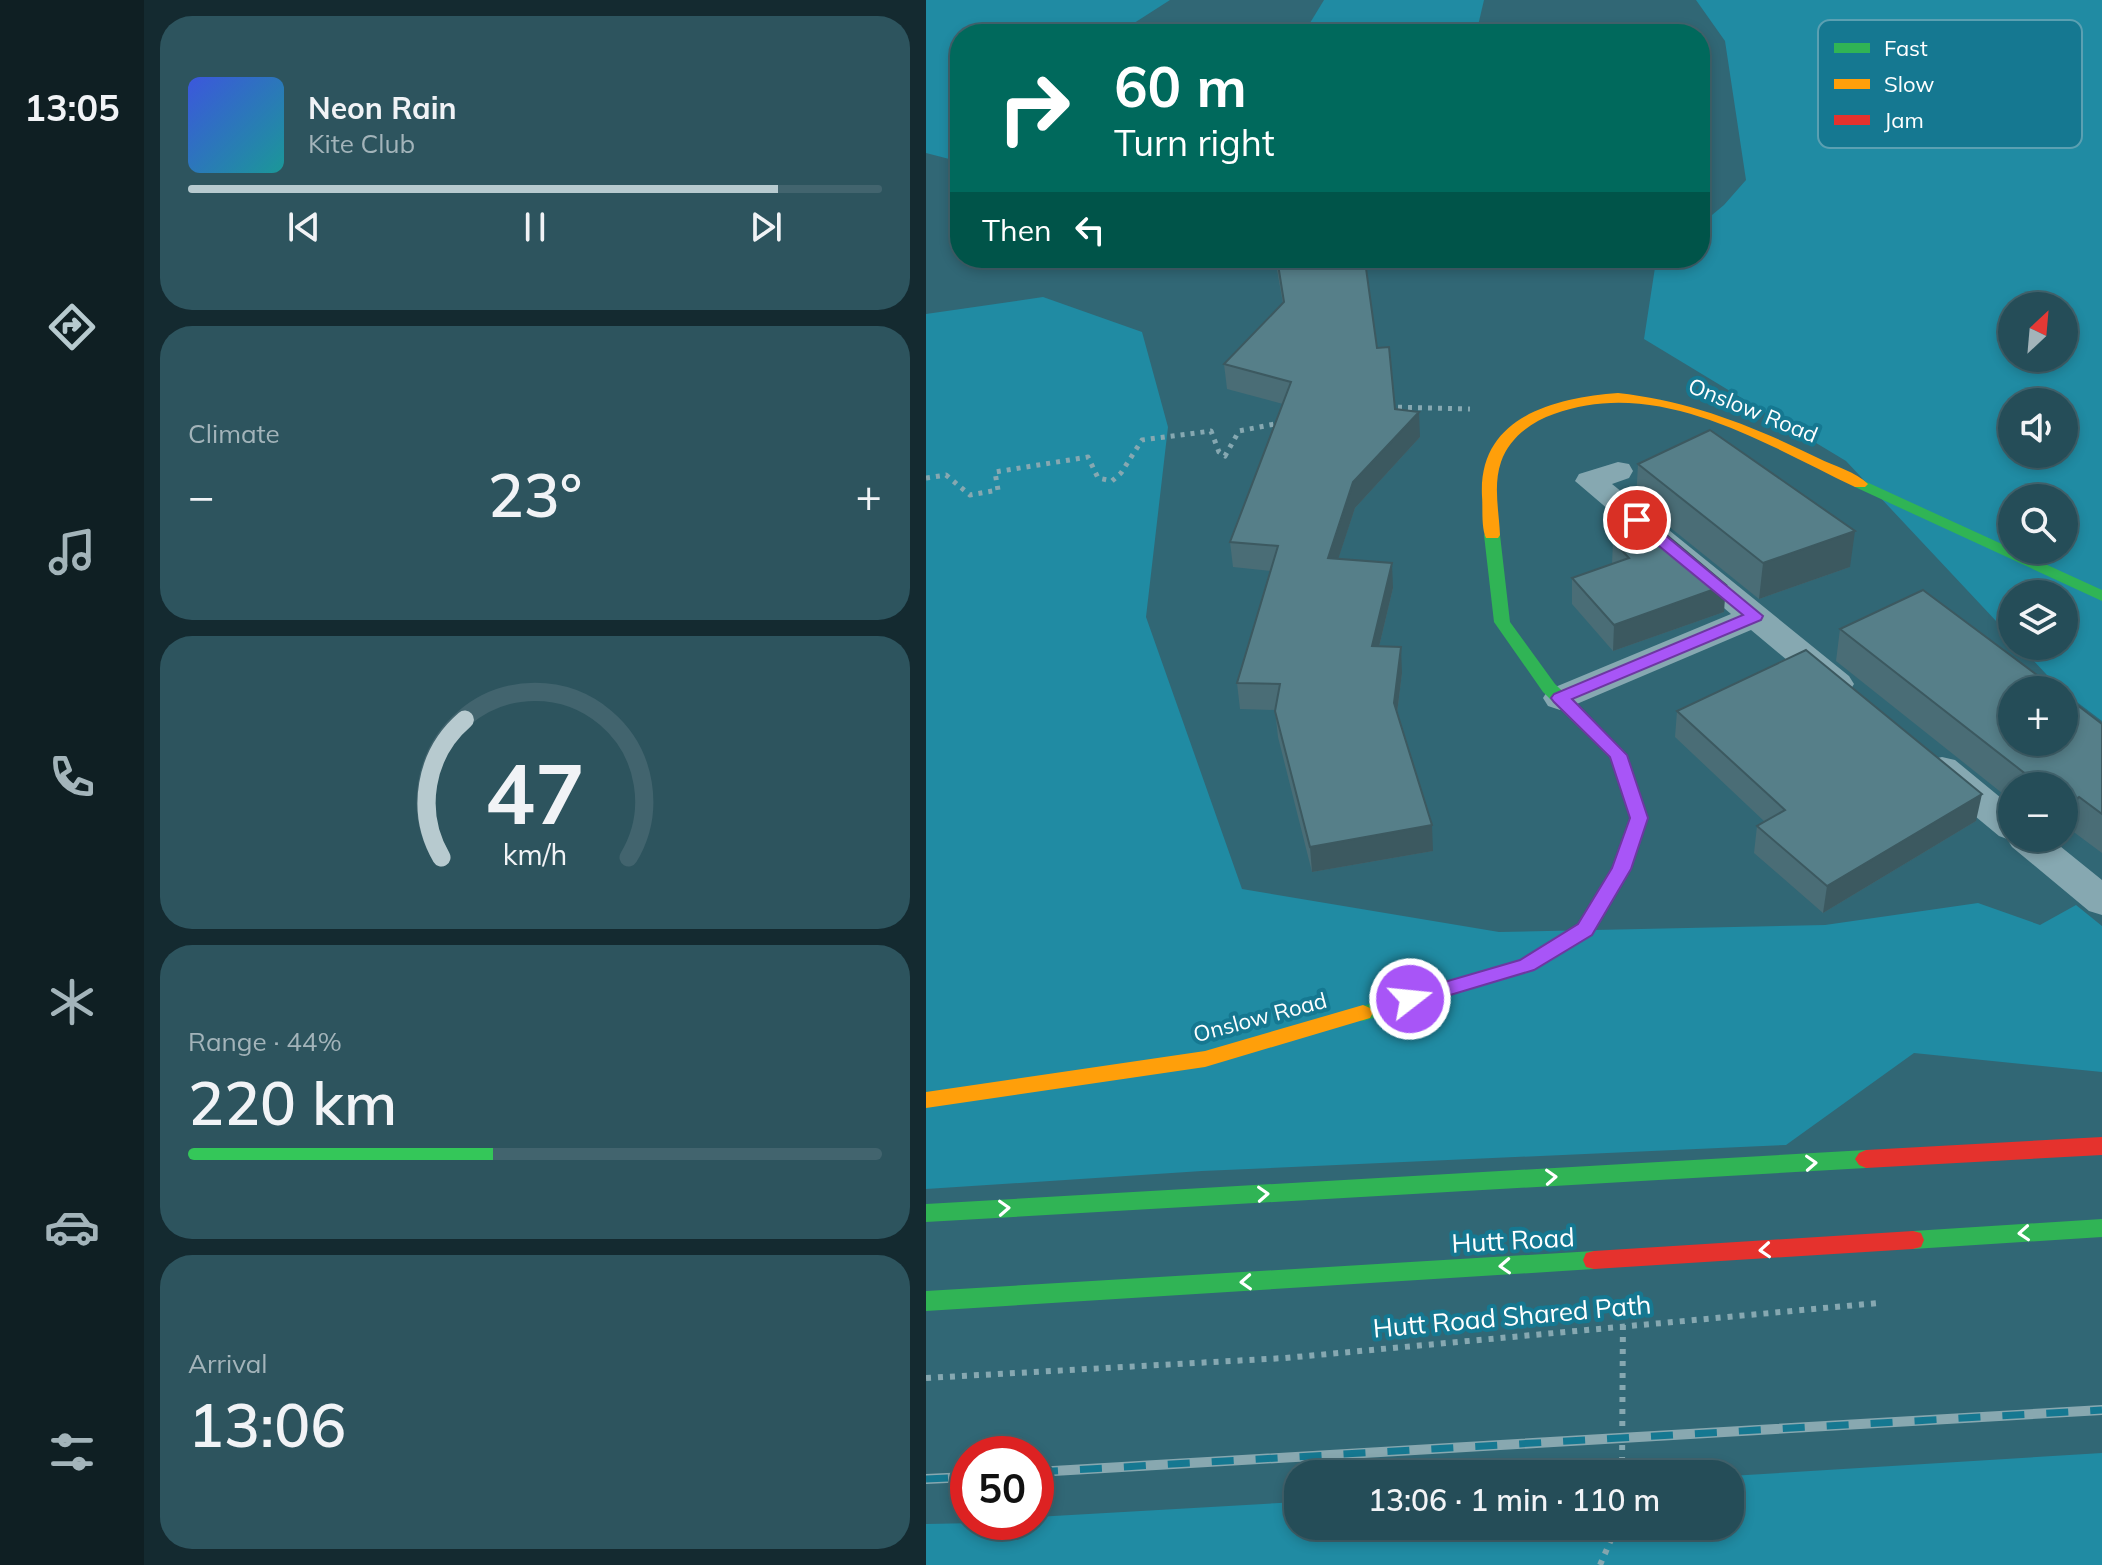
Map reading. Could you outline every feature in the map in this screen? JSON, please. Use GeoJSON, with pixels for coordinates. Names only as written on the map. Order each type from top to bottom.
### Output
{"type":"FeatureCollection","features":[{"type":"Feature","properties":{"kind":"main road","name":"Onslow Road"},"geometry":{"type":"LineString","coordinates":[[926,1100],[1205,1059],[1527,965],[1585,929],[1621,869],[1639,818],[1618,755],[1560,698],[1502,622],[1488,489],[1492,462],[1513,432],[1537,415],[1582,400],[1612,396],[1644,397],[1705,412],[2102,596]]}},
{"type":"Feature","properties":{"kind":"main road"},"geometry":{"type":"LineString","coordinates":[[926,1213],[2102,1146]]}},
{"type":"Feature","properties":{"kind":"main road","name":"Hutt Road"},"geometry":{"type":"LineString","coordinates":[[926,1301],[2102,1228]]}},
{"type":"Feature","properties":{"kind":"lane"},"geometry":{"type":"LineString","coordinates":[[1618,471],[1590,481],[1865,707]]}},
{"type":"Feature","properties":{"kind":"lane"},"geometry":{"type":"LineString","coordinates":[[1560,698],[1755,616]]}},
{"type":"Feature","properties":{"kind":"lane"},"geometry":{"type":"LineString","coordinates":[[1914,747],[1998,816]]}},
{"type":"Feature","properties":{"kind":"lane"},"geometry":{"type":"LineString","coordinates":[[2042,852],[2102,901]]}},
{"type":"Feature","properties":{"kind":"path"},"geometry":{"type":"LineString","coordinates":[[1379,407],[1407,407]]}},
{"type":"Feature","properties":{"kind":"path"},"geometry":{"type":"LineString","coordinates":[[926,478],[946,475],[970,495],[998,490],[995,472],[1088,457],[1093,474],[1099,479],[1112,481],[1120,476],[1135,445],[1142,440],[1211,431],[1219,452],[1225,456],[1239,431],[1285,422]]}},
{"type":"Feature","properties":{"kind":"path"},"geometry":{"type":"LineString","coordinates":[[1622,1460],[1624,1259]]}},
{"type":"Feature","properties":{"kind":"path","name":"Hutt Road Shared Path"},"geometry":{"type":"LineString","coordinates":[[926,1378],[1285,1358],[1890,1302]]}},
{"type":"Feature","properties":{"kind":"path"},"geometry":{"type":"LineString","coordinates":[[1600,1565],[1611,1540]]}},
{"type":"Feature","properties":{"kind":"shaded area"},"geometry":{"type":"Polygon","coordinates":[[[926,0],[1170,0],[1133,24],[950,24],[950,159],[926,153],[926,0]]]}},
{"type":"Feature","properties":{"kind":"shaded area"},"geometry":{"type":"Polygon","coordinates":[[[1324,0],[1484,0],[1478,24],[1310,23],[1324,0]]]}},
{"type":"Feature","properties":{"kind":"shaded area"},"geometry":{"type":"Polygon","coordinates":[[[1696,0],[2102,0],[2102,721],[2078,703],[2078,676],[2048,676],[2033,660],[2078,660],[2078,580],[1998,580],[1998,623],[1846,461],[1644,339],[1655,268],[1710,268],[1710,217],[1746,180],[1725,41],[1696,0]]]}},
{"type":"Feature","properties":{"kind":"shaded area"},"geometry":{"type":"Polygon","coordinates":[[[1043,297],[1142,332],[1168,427],[1146,617],[1242,889],[1499,932],[1825,925],[1978,903],[2040,925],[2076,905],[2102,926],[2102,1072],[1914,1053],[1786,1145],[1202,1171],[926,1189],[926,314],[1043,297]]]}},
{"type":"Feature","properties":{"kind":"shaded area"},"geometry":{"type":"Polygon","coordinates":[[[2102,1453],[2102,1565],[926,1565],[926,1524],[950,1524],[950,1540],[1054,1540],[1054,1516],[1284,1503],[1284,1540],[1744,1540],[1744,1475],[2102,1453]]]}},
{"type":"Feature","properties":{"kind":"building"},"geometry":{"type":"Polygon","coordinates":[[[1279,268],[1366,268],[1377,348],[1389,347],[1395,409],[1419,412],[1353,482],[1328,558],[1392,563],[1372,646],[1401,647],[1394,703],[1432,825],[1310,847],[1275,711],[1280,684],[1237,683],[1278,546],[1230,542],[1291,382],[1224,364],[1284,302],[1279,268]]]}},
{"type":"Feature","properties":{"kind":"building"},"geometry":{"type":"Polygon","coordinates":[[[1710,430],[1855,531],[1763,563],[1638,464],[1710,430]]]}},
{"type":"Feature","properties":{"kind":"building"},"geometry":{"type":"Polygon","coordinates":[[[1656,526],[1726,585],[1614,625],[1572,578],[1629,558],[1613,541],[1656,526]]]}},
{"type":"Feature","properties":{"kind":"building"},"geometry":{"type":"Polygon","coordinates":[[[1923,590],[1998,646],[1998,660],[2017,660],[2038,676],[1998,676],[1998,752],[1840,629],[1923,590]]]}},
{"type":"Feature","properties":{"kind":"building"},"geometry":{"type":"Polygon","coordinates":[[[1806,650],[1982,794],[1827,886],[1757,826],[1785,810],[1677,711],[1806,650]]]}},
{"type":"Feature","properties":{"kind":"building"},"geometry":{"type":"Polygon","coordinates":[[[2078,706],[2102,724],[2102,814],[2078,798],[2078,772],[2023,772],[2003,756],[2078,756],[2078,706]]]}},
{"type":"Feature","properties":{"kind":"railway"},"geometry":{"type":"LineString","coordinates":[[1054,1471],[2102,1410]]}},
{"type":"Feature","properties":{"kind":"railway"},"geometry":{"type":"LineString","coordinates":[[926,1479],[950,1478]]}},
{"type":"Feature","properties":{"kind":"traffic: fast"},"geometry":{"type":"LineString","coordinates":[[1860,484],[2102,596]]}},
{"type":"Feature","properties":{"kind":"traffic: fast"},"geometry":{"type":"LineString","coordinates":[[1363,1013],[1527,965],[1585,929],[1621,869],[1639,818],[1618,755],[1549,688],[1502,622],[1492,535]]}},
{"type":"Feature","properties":{"kind":"traffic: fast"},"geometry":{"type":"LineString","coordinates":[[926,1213],[1866,1159]]}},
{"type":"Feature","properties":{"kind":"traffic: fast"},"geometry":{"type":"LineString","coordinates":[[1913,1240],[2102,1228]]}},
{"type":"Feature","properties":{"kind":"traffic: fast"},"geometry":{"type":"LineString","coordinates":[[926,1301],[1594,1260]]}},
{"type":"Feature","properties":{"kind":"traffic: slow"},"geometry":{"type":"LineString","coordinates":[[1492,535],[1490,474],[1501,446],[1514,431],[1537,415],[1577,401],[1618,397],[1660,402],[1702,413],[1785,447],[1860,484]]}},
{"type":"Feature","properties":{"kind":"traffic: slow"},"geometry":{"type":"LineString","coordinates":[[926,1100],[1205,1059],[1363,1013]]}},
{"type":"Feature","properties":{"kind":"traffic: jam"},"geometry":{"type":"LineString","coordinates":[[1866,1159],[2102,1146]]}},
{"type":"Feature","properties":{"kind":"traffic: jam"},"geometry":{"type":"LineString","coordinates":[[1594,1260],[1913,1240]]}},
{"type":"Feature","properties":{"kind":"route"},"geometry":{"type":"LineString","coordinates":[[1410,999],[1527,965],[1566,941],[1585,929],[1621,869],[1639,818],[1618,755],[1560,698],[1755,616],[1637,520]]}}]}
